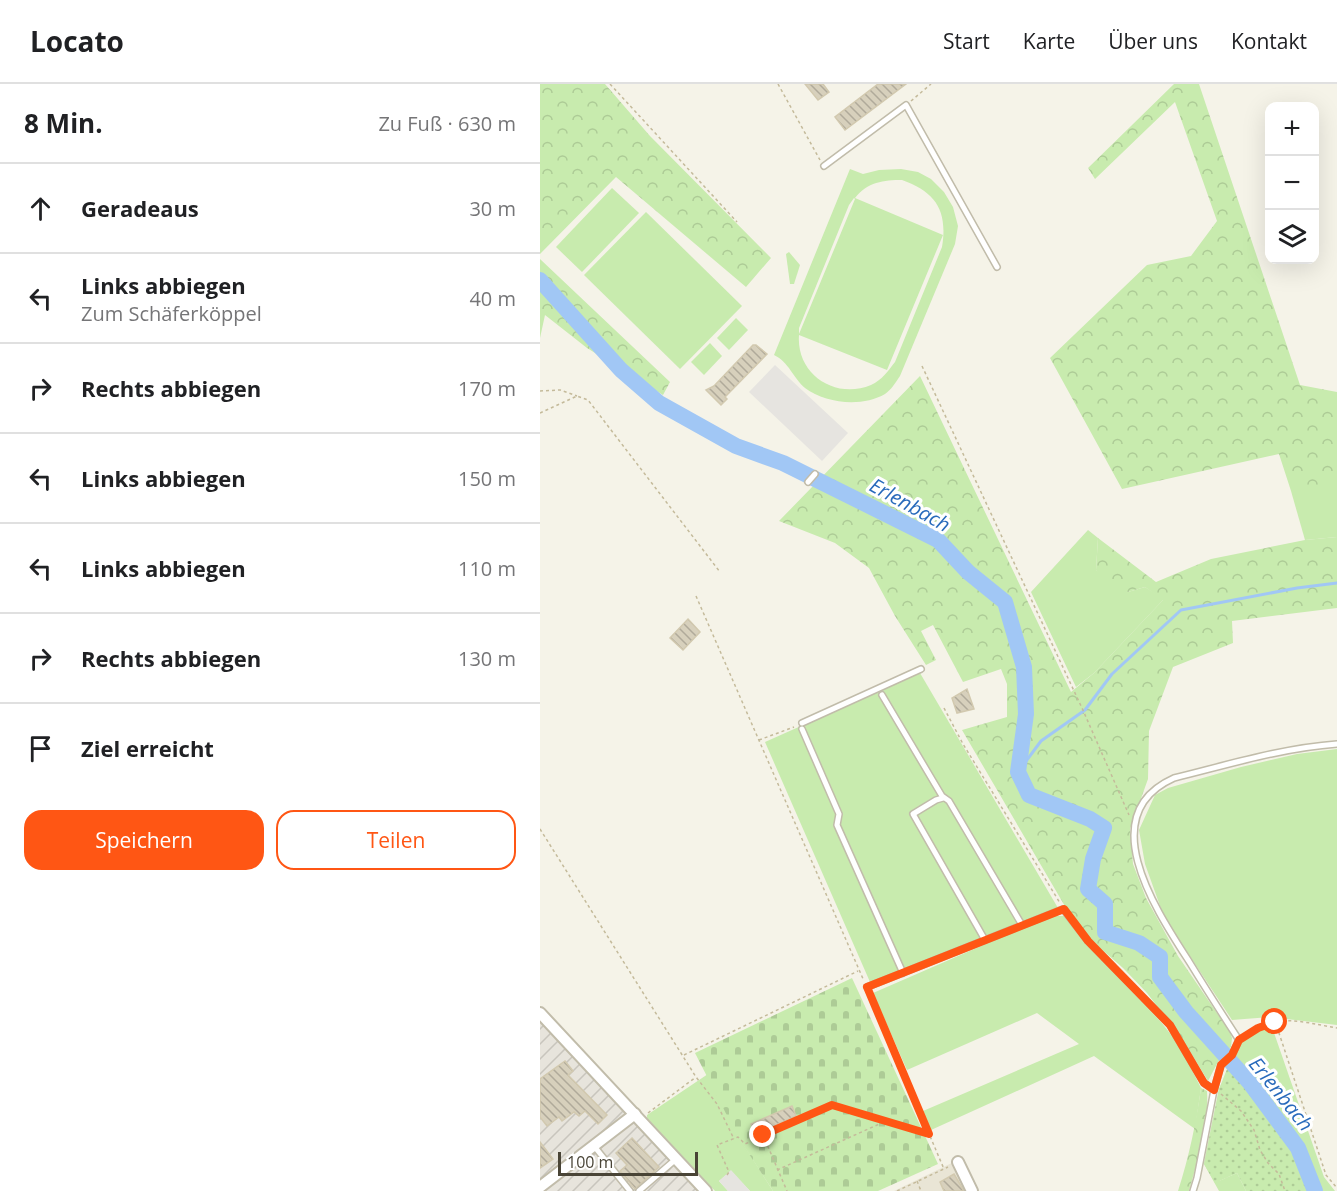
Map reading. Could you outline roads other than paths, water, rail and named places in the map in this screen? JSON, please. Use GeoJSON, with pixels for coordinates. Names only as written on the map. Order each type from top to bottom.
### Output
{"type":"FeatureCollection","features":[{"type":"Feature","properties":{"kind":"street"},"geometry":{"type":"LineString","coordinates":[[540,1013],[706,1191]]}},
{"type":"Feature","properties":{"kind":"street"},"geometry":{"type":"LineString","coordinates":[[540,1187],[594,1146],[638,1117]]}},
{"type":"Feature","properties":{"kind":"street"},"geometry":{"type":"LineString","coordinates":[[958,1162],[972,1191]]}},
{"type":"Feature","properties":{"kind":"lane"},"geometry":{"type":"LineString","coordinates":[[824,166],[906,105],[997,267]]}},
{"type":"Feature","properties":{"kind":"lane"},"geometry":{"type":"LineString","coordinates":[[808,482],[815,474]]}},
{"type":"Feature","properties":{"kind":"lane"},"geometry":{"type":"LineString","coordinates":[[903,973],[837,825],[839,814],[802,726],[921,669]]}},
{"type":"Feature","properties":{"kind":"lane"},"geometry":{"type":"LineString","coordinates":[[882,695],[943,798],[949,801],[1022,925]]}},
{"type":"Feature","properties":{"kind":"lane"},"geometry":{"type":"LineString","coordinates":[[1192,1191],[1197,1178],[1221,1065],[1232,1055],[1239,1040],[1155,907],[1139,867],[1134,827],[1148,794],[1160,784],[1174,778],[1271,755],[1337,744]]}},
{"type":"Feature","properties":{"kind":"lane"},"geometry":{"type":"LineString","coordinates":[[943,798],[913,814],[985,940]]}},
{"type":"Feature","properties":{"kind":"lane"},"geometry":{"type":"LineString","coordinates":[[867,987],[1064,909],[1088,941],[1170,1025],[1204,1083],[1214,1090]]}},
{"type":"Feature","properties":{"kind":"lane"},"geometry":{"type":"LineString","coordinates":[[594,1146],[630,1191]]}},
{"type":"Feature","properties":{"kind":"lane"},"geometry":{"type":"LineString","coordinates":[[639,1191],[676,1159]]}},
{"type":"Feature","properties":{"kind":"waterway","name":"Erlenbach"},"geometry":{"type":"LineString","coordinates":[[540,280],[621,370],[659,403],[736,446],[783,463],[938,540],[968,572],[1005,602],[1024,667],[1026,714],[1018,772],[1029,795],[1090,819],[1104,828],[1093,859],[1088,889],[1105,904],[1105,932],[1139,943],[1160,957],[1160,977],[1186,1012],[1250,1083],[1298,1148],[1315,1191]]}},
{"type":"Feature","properties":{"kind":"waterway"},"geometry":{"type":"LineString","coordinates":[[1018,772],[1041,741],[1085,710],[1112,674],[1181,610],[1297,588],[1337,583]]}}]}
